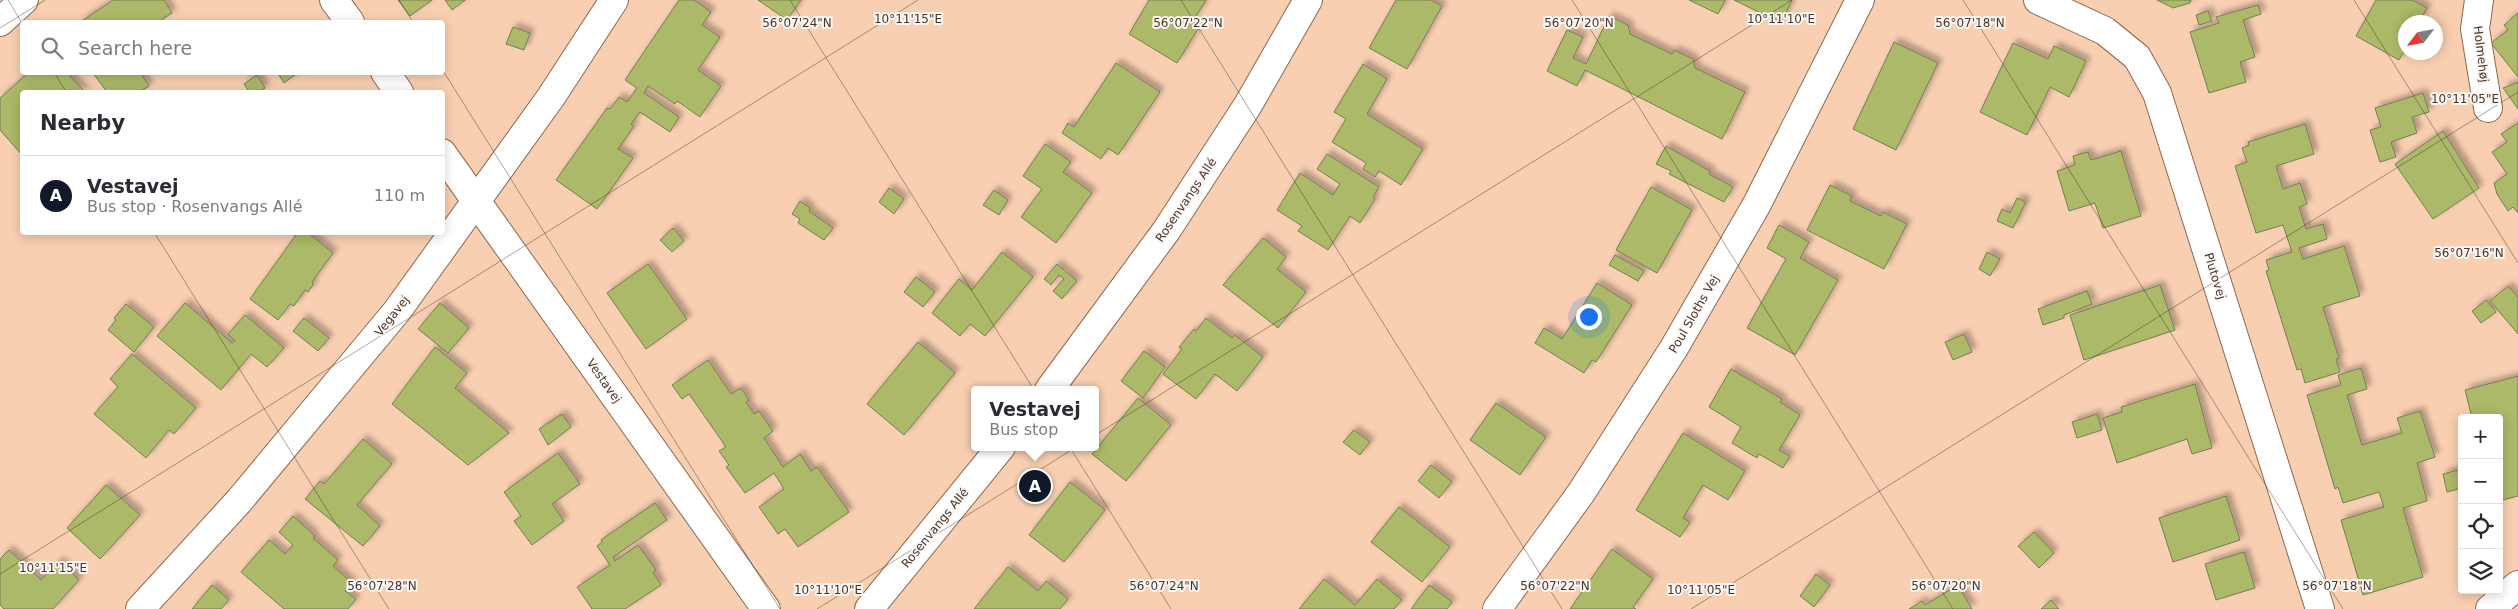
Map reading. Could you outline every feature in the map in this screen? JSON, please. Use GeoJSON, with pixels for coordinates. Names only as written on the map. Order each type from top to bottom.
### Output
{"type":"FeatureCollection","features":[{"type":"Feature","properties":{"kind":"street"},"geometry":{"type":"LineString","coordinates":[[0,22],[24,0]]}},
{"type":"Feature","properties":{"kind":"street"},"geometry":{"type":"LineString","coordinates":[[334,0],[349,20]]}},
{"type":"Feature","properties":{"kind":"street","name":"Vegavej"},"geometry":{"type":"LineString","coordinates":[[140,609],[239,501],[397,311],[551,97],[614,0]]}},
{"type":"Feature","properties":{"kind":"street","name":"Rosenvangs Allé"},"geometry":{"type":"LineString","coordinates":[[1052,386],[1166,231],[1248,105],[1308,0]]}},
{"type":"Feature","properties":{"kind":"street","name":"Poul Sloths Vej"},"geometry":{"type":"LineString","coordinates":[[1497,609],[1581,493],[1674,348],[1757,204],[1860,0]]}},
{"type":"Feature","properties":{"kind":"street","name":"Plutovej"},"geometry":{"type":"LineString","coordinates":[[2038,0],[2105,31],[2137,57],[2157,93],[2320,609]]}},
{"type":"Feature","properties":{"kind":"street","name":"Holmehøj"},"geometry":{"type":"LineString","coordinates":[[2479,0],[2475,29],[2488,108]]}},
{"type":"Feature","properties":{"kind":"street"},"geometry":{"type":"LineString","coordinates":[[387,75],[398,90]]}},
{"type":"Feature","properties":{"kind":"street","name":"Vestavej"},"geometry":{"type":"LineString","coordinates":[[445,158],[766,609]]}},
{"type":"Feature","properties":{"kind":"street","name":"Rosenvangs Allé"},"geometry":{"type":"LineString","coordinates":[[869,609],[998,451]]}},
{"type":"Feature","properties":{"kind":"street"},"geometry":{"type":"LineString","coordinates":[[2490,609],[2518,585]]}},
{"type":"Feature","properties":{"kind":"building"},"geometry":{"type":"Polygon","coordinates":[[[113,0],[164,0],[172,13],[161,20],[83,20],[113,0]]]}},
{"type":"Feature","properties":{"kind":"building"},"geometry":{"type":"Polygon","coordinates":[[[398,0],[432,0],[410,16],[398,0]]]}},
{"type":"Feature","properties":{"kind":"building"},"geometry":{"type":"Polygon","coordinates":[[[445,0],[465,0],[452,10],[445,0]]]}},
{"type":"Feature","properties":{"kind":"building"},"geometry":{"type":"Polygon","coordinates":[[[679,0],[694,0],[711,12],[702,25],[720,37],[698,70],[721,86],[700,117],[677,101],[675,104],[648,86],[644,93],[679,117],[670,132],[640,112],[631,124],[634,126],[618,149],[633,158],[597,209],[556,180],[607,108],[610,109],[619,97],[627,102],[637,88],[625,80],[679,0]]]}},
{"type":"Feature","properties":{"kind":"building"},"geometry":{"type":"Polygon","coordinates":[[[758,0],[801,0],[787,20],[758,0]]]}},
{"type":"Feature","properties":{"kind":"building"},"geometry":{"type":"Polygon","coordinates":[[[1149,0],[1206,0],[1192,22],[1199,27],[1177,63],[1129,34],[1149,0]]]}},
{"type":"Feature","properties":{"kind":"building"},"geometry":{"type":"Polygon","coordinates":[[[1396,0],[1431,0],[1442,6],[1407,69],[1369,48],[1396,0]]]}},
{"type":"Feature","properties":{"kind":"building"},"geometry":{"type":"Polygon","coordinates":[[[1689,0],[1725,0],[1718,14],[1689,0]]]}},
{"type":"Feature","properties":{"kind":"building"},"geometry":{"type":"Polygon","coordinates":[[[1734,0],[1792,0],[1781,23],[1734,0]]]}},
{"type":"Feature","properties":{"kind":"building"},"geometry":{"type":"Polygon","coordinates":[[[2157,0],[2191,0],[2190,3],[2173,8],[2157,0]]]}},
{"type":"Feature","properties":{"kind":"building"},"geometry":{"type":"Polygon","coordinates":[[[2376,0],[2412,0],[2427,8],[2423,15],[2398,15],[2398,59],[2356,36],[2376,0]]]}},
{"type":"Feature","properties":{"kind":"building"},"geometry":{"type":"Polygon","coordinates":[[[2258,5],[2261,14],[2243,20],[2255,57],[2240,62],[2246,82],[2209,93],[2190,32],[2219,23],[2216,17],[2258,5]]]}},
{"type":"Feature","properties":{"kind":"building"},"geometry":{"type":"Polygon","coordinates":[[[2208,11],[2212,21],[2199,25],[2196,15],[2208,11]]]}},
{"type":"Feature","properties":{"kind":"building"},"geometry":{"type":"Polygon","coordinates":[[[2518,13],[2518,77],[2491,43],[2508,30],[2504,25],[2518,13]]]}},
{"type":"Feature","properties":{"kind":"building"},"geometry":{"type":"Polygon","coordinates":[[[1609,16],[1628,25],[1630,34],[1672,54],[1674,50],[1693,59],[1695,68],[1745,92],[1722,139],[1585,70],[1577,86],[1547,71],[1567,30],[1583,37],[1573,58],[1586,64],[1609,16]]]}},
{"type":"Feature","properties":{"kind":"building"},"geometry":{"type":"Polygon","coordinates":[[[513,27],[530,33],[524,50],[506,44],[513,27]]]}},
{"type":"Feature","properties":{"kind":"building"},"geometry":{"type":"Polygon","coordinates":[[[1894,42],[1938,63],[1896,150],[1853,129],[1894,42]]]}},
{"type":"Feature","properties":{"kind":"building"},"geometry":{"type":"Polygon","coordinates":[[[2013,43],[2048,59],[2054,46],[2086,61],[2069,97],[2050,87],[2027,135],[1980,112],[2013,43]]]}},
{"type":"Feature","properties":{"kind":"building"},"geometry":{"type":"Polygon","coordinates":[[[1116,63],[1160,92],[1118,155],[1108,148],[1101,159],[1062,133],[1068,123],[1074,127],[1116,63]]]}},
{"type":"Feature","properties":{"kind":"building"},"geometry":{"type":"Polygon","coordinates":[[[1363,64],[1387,79],[1367,114],[1423,149],[1401,185],[1379,171],[1375,177],[1363,169],[1366,163],[1332,142],[1346,119],[1334,112],[1363,64]]]}},
{"type":"Feature","properties":{"kind":"building"},"geometry":{"type":"Polygon","coordinates":[[[26,75],[71,75],[83,90],[20,90],[20,153],[0,130],[0,98],[26,75]]]}},
{"type":"Feature","properties":{"kind":"building"},"geometry":{"type":"Polygon","coordinates":[[[94,75],[142,75],[149,86],[143,90],[106,90],[94,75]]]}},
{"type":"Feature","properties":{"kind":"building"},"geometry":{"type":"Polygon","coordinates":[[[257,75],[265,88],[262,90],[248,90],[244,84],[257,75]]]}},
{"type":"Feature","properties":{"kind":"building"},"geometry":{"type":"Polygon","coordinates":[[[279,75],[295,75],[284,83],[279,75]]]}},
{"type":"Feature","properties":{"kind":"building"},"geometry":{"type":"Polygon","coordinates":[[[2518,82],[2518,109],[2503,88],[2518,82]]]}},
{"type":"Feature","properties":{"kind":"building"},"geometry":{"type":"Polygon","coordinates":[[[2423,93],[2429,112],[2412,117],[2417,133],[2391,142],[2396,157],[2380,162],[2370,130],[2381,127],[2375,108],[2423,93]]]}},
{"type":"Feature","properties":{"kind":"building"},"geometry":{"type":"Polygon","coordinates":[[[2518,123],[2518,213],[2513,207],[2508,211],[2497,194],[2494,183],[2507,174],[2492,152],[2507,142],[2501,134],[2518,123]]]}},
{"type":"Feature","properties":{"kind":"building"},"geometry":{"type":"Polygon","coordinates":[[[2305,124],[2314,154],[2276,166],[2283,189],[2300,183],[2307,204],[2299,207],[2306,229],[2323,224],[2327,239],[2299,248],[2303,259],[2344,246],[2360,296],[2323,307],[2339,358],[2336,359],[2340,372],[2305,383],[2301,369],[2297,370],[2266,271],[2269,270],[2266,260],[2292,252],[2283,225],[2256,233],[2235,166],[2247,162],[2242,148],[2249,145],[2248,142],[2305,124]]]}},
{"type":"Feature","properties":{"kind":"building"},"geometry":{"type":"Polygon","coordinates":[[[2443,131],[2479,188],[2433,219],[2395,164],[2443,131]]]}},
{"type":"Feature","properties":{"kind":"building"},"geometry":{"type":"Polygon","coordinates":[[[1045,144],[1071,162],[1063,172],[1092,193],[1056,243],[1021,217],[1042,189],[1023,176],[1045,144]]]}},
{"type":"Feature","properties":{"kind":"building"},"geometry":{"type":"Polygon","coordinates":[[[1666,146],[1710,171],[1709,174],[1733,187],[1724,202],[1669,174],[1671,171],[1656,164],[1666,146]]]}},
{"type":"Feature","properties":{"kind":"building"},"geometry":{"type":"Polygon","coordinates":[[[2121,151],[2141,216],[2103,228],[2095,203],[2069,211],[2057,171],[2075,165],[2073,156],[2088,152],[2091,160],[2121,151]]]}},
{"type":"Feature","properties":{"kind":"building"},"geometry":{"type":"Polygon","coordinates":[[[1327,154],[1379,187],[1373,197],[1375,199],[1360,223],[1350,216],[1328,250],[1298,231],[1302,226],[1277,210],[1300,173],[1333,195],[1340,184],[1317,169],[1327,154]]]}},
{"type":"Feature","properties":{"kind":"building"},"geometry":{"type":"Polygon","coordinates":[[[1830,185],[1852,196],[1850,201],[1881,216],[1883,212],[1907,224],[1884,269],[1807,230],[1830,185]]]}},
{"type":"Feature","properties":{"kind":"building"},"geometry":{"type":"Polygon","coordinates":[[[1651,187],[1692,210],[1657,273],[1616,250],[1651,187]]]}},
{"type":"Feature","properties":{"kind":"building"},"geometry":{"type":"Polygon","coordinates":[[[889,188],[904,199],[894,214],[879,202],[889,188]]]}},
{"type":"Feature","properties":{"kind":"building"},"geometry":{"type":"Polygon","coordinates":[[[994,190],[1008,200],[999,215],[983,205],[994,190]]]}},
{"type":"Feature","properties":{"kind":"building"},"geometry":{"type":"Polygon","coordinates":[[[2017,198],[2026,202],[2013,228],[1997,221],[2002,209],[2010,213],[2017,198]]]}},
{"type":"Feature","properties":{"kind":"building"},"geometry":{"type":"Polygon","coordinates":[[[800,201],[810,208],[809,211],[833,228],[824,240],[798,223],[800,219],[792,214],[800,201]]]}},
{"type":"Feature","properties":{"kind":"building"},"geometry":{"type":"Polygon","coordinates":[[[1779,225],[1809,242],[1800,258],[1838,280],[1795,355],[1747,328],[1786,259],[1767,248],[1779,225]]]}},
{"type":"Feature","properties":{"kind":"building"},"geometry":{"type":"Polygon","coordinates":[[[673,228],[684,241],[672,252],[660,240],[673,228]]]}},
{"type":"Feature","properties":{"kind":"building"},"geometry":{"type":"Polygon","coordinates":[[[296,235],[311,235],[333,253],[312,282],[313,285],[308,292],[305,290],[294,306],[290,304],[278,320],[250,299],[296,235]]]}},
{"type":"Feature","properties":{"kind":"building"},"geometry":{"type":"Polygon","coordinates":[[[1263,238],[1286,257],[1277,269],[1306,292],[1278,328],[1223,285],[1263,238]]]}},
{"type":"Feature","properties":{"kind":"building"},"geometry":{"type":"Polygon","coordinates":[[[1002,252],[1033,277],[985,336],[970,324],[960,336],[932,313],[959,279],[972,290],[1002,252]]]}},
{"type":"Feature","properties":{"kind":"building"},"geometry":{"type":"Polygon","coordinates":[[[1987,252],[2000,259],[1990,276],[1979,269],[1987,252]]]}},
{"type":"Feature","properties":{"kind":"building"},"geometry":{"type":"Polygon","coordinates":[[[1615,255],[1644,271],[1638,281],[1609,265],[1615,255]]]}},
{"type":"Feature","properties":{"kind":"building"},"geometry":{"type":"Polygon","coordinates":[[[648,264],[687,319],[646,349],[607,293],[648,264]]]}},
{"type":"Feature","properties":{"kind":"building"},"geometry":{"type":"Polygon","coordinates":[[[1057,264],[1077,281],[1062,299],[1053,291],[1064,279],[1059,275],[1051,285],[1044,279],[1057,264]]]}},
{"type":"Feature","properties":{"kind":"building"},"geometry":{"type":"Polygon","coordinates":[[[916,277],[935,292],[923,307],[904,292],[916,277]]]}},
{"type":"Feature","properties":{"kind":"building"},"geometry":{"type":"Polygon","coordinates":[[[1597,283],[1632,305],[1596,362],[1592,360],[1584,373],[1535,343],[1544,328],[1562,339],[1597,283]]]}},
{"type":"Feature","properties":{"kind":"building"},"geometry":{"type":"Polygon","coordinates":[[[2160,285],[2175,330],[2084,360],[2070,315],[2160,285]]]}},
{"type":"Feature","properties":{"kind":"building"},"geometry":{"type":"Polygon","coordinates":[[[2508,286],[2518,297],[2518,334],[2490,301],[2508,286]]]}},
{"type":"Feature","properties":{"kind":"building"},"geometry":{"type":"Polygon","coordinates":[[[2087,291],[2092,304],[2064,315],[2064,318],[2043,325],[2038,309],[2087,291]]]}},
{"type":"Feature","properties":{"kind":"building"},"geometry":{"type":"Polygon","coordinates":[[[2486,300],[2496,312],[2481,323],[2472,311],[2486,300]]]}},
{"type":"Feature","properties":{"kind":"building"},"geometry":{"type":"Polygon","coordinates":[[[185,303],[232,343],[235,341],[228,334],[245,315],[284,348],[267,367],[251,354],[221,390],[157,336],[185,303]]]}},
{"type":"Feature","properties":{"kind":"building"},"geometry":{"type":"Polygon","coordinates":[[[440,303],[469,328],[448,353],[418,329],[440,303]]]}},
{"type":"Feature","properties":{"kind":"building"},"geometry":{"type":"Polygon","coordinates":[[[126,304],[154,327],[134,352],[108,330],[116,320],[114,318],[126,304]]]}},
{"type":"Feature","properties":{"kind":"building"},"geometry":{"type":"Polygon","coordinates":[[[304,318],[329,338],[318,351],[293,331],[304,318]]]}},
{"type":"Feature","properties":{"kind":"building"},"geometry":{"type":"Polygon","coordinates":[[[1206,318],[1232,338],[1235,335],[1263,357],[1237,391],[1215,374],[1196,399],[1163,374],[1182,349],[1179,347],[1194,329],[1196,331],[1206,318]]]}},
{"type":"Feature","properties":{"kind":"building"},"geometry":{"type":"Polygon","coordinates":[[[1964,334],[1972,352],[1953,360],[1945,342],[1964,334]]]}},
{"type":"Feature","properties":{"kind":"building"},"geometry":{"type":"Polygon","coordinates":[[[918,342],[955,373],[904,435],[867,404],[918,342]]]}},
{"type":"Feature","properties":{"kind":"building"},"geometry":{"type":"Polygon","coordinates":[[[435,347],[467,373],[455,388],[509,433],[468,465],[392,404],[435,347]]]}},
{"type":"Feature","properties":{"kind":"building"},"geometry":{"type":"Polygon","coordinates":[[[1144,351],[1165,367],[1143,398],[1121,381],[1144,351]]]}},
{"type":"Feature","properties":{"kind":"building"},"geometry":{"type":"Polygon","coordinates":[[[132,354],[196,408],[174,434],[169,430],[146,458],[94,414],[118,387],[110,379],[132,354]]]}},
{"type":"Feature","properties":{"kind":"building"},"geometry":{"type":"Polygon","coordinates":[[[708,360],[731,394],[741,388],[749,400],[746,402],[754,414],[759,411],[773,431],[764,438],[783,467],[800,454],[811,471],[817,467],[849,512],[798,547],[785,529],[778,534],[759,507],[784,489],[774,473],[745,493],[726,467],[729,465],[719,451],[726,447],[689,394],[682,399],[672,385],[708,360]]]}},
{"type":"Feature","properties":{"kind":"building"},"geometry":{"type":"Polygon","coordinates":[[[2361,368],[2367,389],[2347,395],[2362,445],[2402,433],[2397,418],[2420,411],[2435,457],[2417,463],[2427,501],[2403,508],[2423,577],[2363,595],[2341,520],[2384,507],[2379,492],[2343,503],[2338,487],[2335,489],[2307,395],[2341,385],[2338,375],[2361,368]]]}},
{"type":"Feature","properties":{"kind":"building"},"geometry":{"type":"Polygon","coordinates":[[[1731,369],[1782,399],[1780,402],[1800,415],[1779,450],[1790,456],[1783,468],[1759,454],[1757,458],[1732,443],[1741,427],[1709,407],[1731,369]]]}},
{"type":"Feature","properties":{"kind":"building"},"geometry":{"type":"Polygon","coordinates":[[[2518,376],[2518,496],[2503,500],[2503,414],[2471,414],[2465,390],[2518,376]]]}},
{"type":"Feature","properties":{"kind":"building"},"geometry":{"type":"Polygon","coordinates":[[[2195,384],[2212,448],[2192,454],[2187,439],[2117,463],[2103,418],[2122,412],[2121,407],[2195,384]]]}},
{"type":"Feature","properties":{"kind":"building"},"geometry":{"type":"Polygon","coordinates":[[[1138,398],[1171,425],[1126,481],[1092,454],[1094,451],[1099,451],[1099,445],[1138,398]]]}},
{"type":"Feature","properties":{"kind":"building"},"geometry":{"type":"Polygon","coordinates":[[[1496,403],[1546,437],[1520,475],[1470,440],[1496,403]]]}},
{"type":"Feature","properties":{"kind":"building"},"geometry":{"type":"Polygon","coordinates":[[[562,414],[571,427],[548,445],[539,429],[562,414]]]}},
{"type":"Feature","properties":{"kind":"building"},"geometry":{"type":"Polygon","coordinates":[[[2097,414],[2102,430],[2077,438],[2072,422],[2097,414]]]}},
{"type":"Feature","properties":{"kind":"building"},"geometry":{"type":"Polygon","coordinates":[[[1354,430],[1370,442],[1360,455],[1343,442],[1354,430]]]}},
{"type":"Feature","properties":{"kind":"building"},"geometry":{"type":"Polygon","coordinates":[[[1683,433],[1745,471],[1728,500],[1703,485],[1683,518],[1690,522],[1680,537],[1636,510],[1683,433]]]}},
{"type":"Feature","properties":{"kind":"building"},"geometry":{"type":"Polygon","coordinates":[[[363,439],[392,464],[357,505],[380,526],[363,546],[305,499],[320,481],[324,484],[363,439]]]}},
{"type":"Feature","properties":{"kind":"building"},"geometry":{"type":"Polygon","coordinates":[[[558,453],[580,484],[552,504],[564,521],[532,545],[514,521],[521,516],[504,492],[558,453]]]}},
{"type":"Feature","properties":{"kind":"building"},"geometry":{"type":"Polygon","coordinates":[[[1431,465],[1452,482],[1439,498],[1418,481],[1431,465]]]}},
{"type":"Feature","properties":{"kind":"building"},"geometry":{"type":"Polygon","coordinates":[[[2458,470],[2458,489],[2447,492],[2443,474],[2458,470]]]}},
{"type":"Feature","properties":{"kind":"building"},"geometry":{"type":"Polygon","coordinates":[[[1070,482],[1105,510],[1064,562],[1029,535],[1070,482]]]}},
{"type":"Feature","properties":{"kind":"building"},"geometry":{"type":"Polygon","coordinates":[[[106,485],[140,515],[100,559],[67,528],[106,485]]]}},
{"type":"Feature","properties":{"kind":"building"},"geometry":{"type":"Polygon","coordinates":[[[2226,496],[2240,540],[2173,562],[2159,518],[2226,496]]]}},
{"type":"Feature","properties":{"kind":"building"},"geometry":{"type":"Polygon","coordinates":[[[655,503],[667,520],[613,557],[615,561],[638,545],[656,570],[653,572],[661,585],[625,609],[592,609],[577,587],[610,565],[597,546],[602,542],[601,540],[655,503]]]}},
{"type":"Feature","properties":{"kind":"building"},"geometry":{"type":"Polygon","coordinates":[[[1399,507],[1450,547],[1422,582],[1371,542],[1399,507]]]}},
{"type":"Feature","properties":{"kind":"building"},"geometry":{"type":"Polygon","coordinates":[[[293,516],[315,536],[313,538],[338,560],[333,566],[352,583],[345,591],[356,599],[348,609],[284,609],[241,572],[269,540],[285,554],[293,545],[279,532],[293,516]]]}},
{"type":"Feature","properties":{"kind":"building"},"geometry":{"type":"Polygon","coordinates":[[[2034,532],[2054,553],[2039,568],[2018,546],[2034,532]]]}},
{"type":"Feature","properties":{"kind":"building"},"geometry":{"type":"Polygon","coordinates":[[[1612,549],[1653,579],[1633,607],[1636,609],[1570,609],[1612,549]]]}},
{"type":"Feature","properties":{"kind":"building"},"geometry":{"type":"Polygon","coordinates":[[[9,550],[41,580],[59,561],[79,580],[53,609],[4,609],[0,605],[0,559],[9,550]]]}},
{"type":"Feature","properties":{"kind":"building"},"geometry":{"type":"Polygon","coordinates":[[[2244,552],[2255,588],[2216,600],[2205,564],[2244,552]]]}},
{"type":"Feature","properties":{"kind":"building"},"geometry":{"type":"Polygon","coordinates":[[[1008,567],[1038,591],[1046,581],[1068,599],[1060,609],[974,609],[1008,567]]]}},
{"type":"Feature","properties":{"kind":"building"},"geometry":{"type":"Polygon","coordinates":[[[1816,574],[1830,585],[1814,607],[1800,596],[1816,574]]]}},
{"type":"Feature","properties":{"kind":"building"},"geometry":{"type":"Polygon","coordinates":[[[1324,579],[1355,605],[1377,579],[1402,600],[1394,609],[1299,609],[1324,579]]]}},
{"type":"Feature","properties":{"kind":"building"},"geometry":{"type":"Polygon","coordinates":[[[212,585],[229,600],[221,609],[192,609],[212,585]]]}},
{"type":"Feature","properties":{"kind":"building"},"geometry":{"type":"Polygon","coordinates":[[[1429,585],[1452,602],[1447,609],[1411,609],[1429,585]]]}},
{"type":"Feature","properties":{"kind":"building"},"geometry":{"type":"Polygon","coordinates":[[[1958,585],[1972,609],[1909,609],[1922,601],[1925,605],[1958,585]]]}},
{"type":"Feature","properties":{"kind":"building"},"geometry":{"type":"Polygon","coordinates":[[[2051,600],[2059,609],[2041,609],[2051,600]]]}},
{"type":"Feature","properties":{"kind":"place","name":"Vestavej"},"geometry":{"type":"Point","coordinates":[1035,486]}}]}
